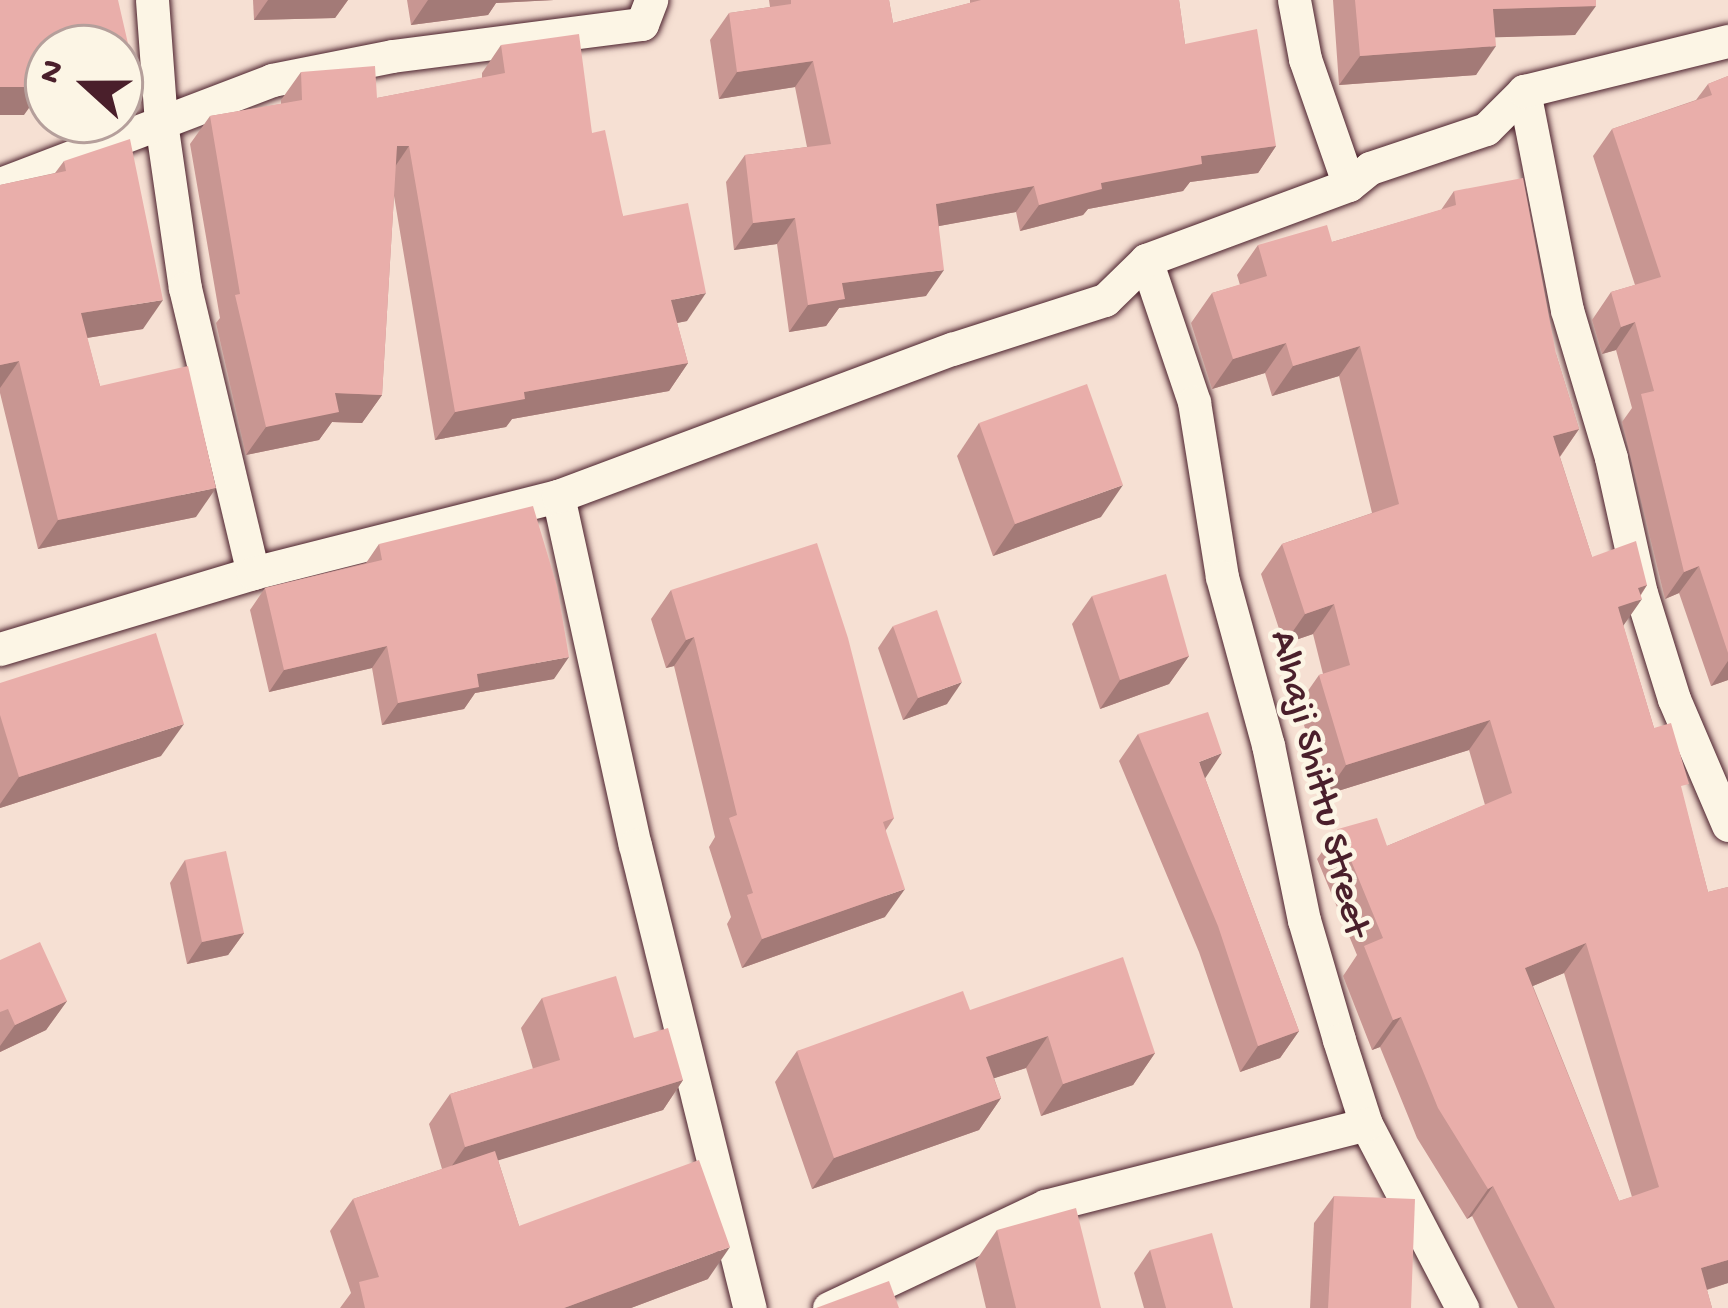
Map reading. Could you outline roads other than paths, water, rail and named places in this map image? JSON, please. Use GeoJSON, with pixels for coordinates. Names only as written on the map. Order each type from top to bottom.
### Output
{"type":"FeatureCollection","features":[{"type":"Feature","properties":{"kind":"street"},"geometry":{"type":"LineString","coordinates":[[152,0],[160,122],[185,288],[254,574]]}},
{"type":"Feature","properties":{"kind":"street"},"geometry":{"type":"LineString","coordinates":[[0,184],[272,80],[392,56],[642,24],[651,0]]}},
{"type":"Feature","properties":{"kind":"street"},"geometry":{"type":"LineString","coordinates":[[1294,0],[1306,59],[1349,185]]}},
{"type":"Feature","properties":{"kind":"street"},"geometry":{"type":"LineString","coordinates":[[0,649],[254,574],[558,496],[952,349],[1106,301],[1146,260],[1349,185],[1370,168],[1486,129],[1524,91],[1728,40]]}},
{"type":"Feature","properties":{"kind":"street"},"geometry":{"type":"LineString","coordinates":[[1524,91],[1567,310],[1612,458],[1641,593],[1674,699],[1728,825]]}},
{"type":"Feature","properties":{"kind":"street","name":"Alhaji Shittu Street"},"geometry":{"type":"LineString","coordinates":[[1146,260],[1194,402],[1222,577],[1268,745],[1304,920],[1366,1124],[1462,1308]]}},
{"type":"Feature","properties":{"kind":"street"},"geometry":{"type":"LineString","coordinates":[[558,496],[635,844],[750,1308]]}},
{"type":"Feature","properties":{"kind":"street"},"geometry":{"type":"LineString","coordinates":[[829,1308],[1046,1205],[1366,1124]]}}]}
